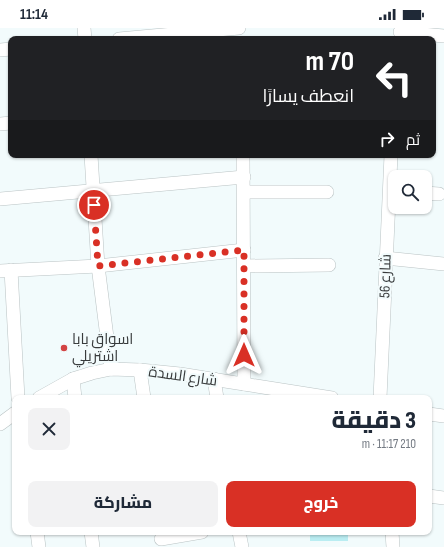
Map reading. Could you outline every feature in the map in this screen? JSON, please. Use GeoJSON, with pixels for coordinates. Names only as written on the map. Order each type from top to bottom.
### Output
{"type":"FeatureCollection","features":[{"type":"Feature","properties":{"kind":"street"},"geometry":{"type":"LineString","coordinates":[[152,36],[239,28]]}},
{"type":"Feature","properties":{"kind":"street"},"geometry":{"type":"LineString","coordinates":[[400,33],[444,36]]}},
{"type":"Feature","properties":{"kind":"street"},"geometry":{"type":"LineString","coordinates":[[91,158],[98,266],[111,369]]}},
{"type":"Feature","properties":{"kind":"street"},"geometry":{"type":"LineString","coordinates":[[243,158],[244,384]]}},
{"type":"Feature","properties":{"kind":"street","name":"شارع 56"},"geometry":{"type":"LineString","coordinates":[[391,158],[391,170]]}},
{"type":"Feature","properties":{"kind":"street"},"geometry":{"type":"LineString","coordinates":[[0,199],[244,177]]}},
{"type":"Feature","properties":{"kind":"street"},"geometry":{"type":"LineString","coordinates":[[244,192],[327,192]]}},
{"type":"Feature","properties":{"kind":"street"},"geometry":{"type":"LineString","coordinates":[[432,194],[439,194]]}},
{"type":"Feature","properties":{"kind":"street","name":"شارع 56"},"geometry":{"type":"LineString","coordinates":[[380,395],[385,258],[390,214]]}},
{"type":"Feature","properties":{"kind":"street"},"geometry":{"type":"LineString","coordinates":[[18,395],[6,271],[98,266],[244,250]]}},
{"type":"Feature","properties":{"kind":"street"},"geometry":{"type":"LineString","coordinates":[[385,258],[444,264]]}},
{"type":"Feature","properties":{"kind":"street"},"geometry":{"type":"LineString","coordinates":[[244,266],[329,265]]}},
{"type":"Feature","properties":{"kind":"street","name":"شارع السدة"},"geometry":{"type":"LineString","coordinates":[[44,395],[73,379],[111,369],[180,374],[313,395]]}},
{"type":"Feature","properties":{"kind":"street"},"geometry":{"type":"LineString","coordinates":[[140,370],[144,395]]}},
{"type":"Feature","properties":{"kind":"street"},"geometry":{"type":"LineString","coordinates":[[73,379],[75,395]]}},
{"type":"Feature","properties":{"kind":"street"},"geometry":{"type":"LineString","coordinates":[[214,379],[217,395]]}},
{"type":"Feature","properties":{"kind":"street"},"geometry":{"type":"LineString","coordinates":[[432,414],[444,416]]}},
{"type":"Feature","properties":{"kind":"street"},"geometry":{"type":"LineString","coordinates":[[0,424],[12,415]]}},
{"type":"Feature","properties":{"kind":"street"},"geometry":{"type":"LineString","coordinates":[[432,496],[444,498]]}},
{"type":"Feature","properties":{"kind":"street"},"geometry":{"type":"LineString","coordinates":[[37,535],[39,547]]}},
{"type":"Feature","properties":{"kind":"street"},"geometry":{"type":"LineString","coordinates":[[91,535],[93,547]]}},
{"type":"Feature","properties":{"kind":"street"},"geometry":{"type":"LineString","coordinates":[[161,539],[184,535]]}},
{"type":"Feature","properties":{"kind":"street"},"geometry":{"type":"LineString","coordinates":[[240,535],[242,547]]}},
{"type":"Feature","properties":{"kind":"street"},"geometry":{"type":"LineString","coordinates":[[383,535],[384,547]]}},
{"type":"Feature","properties":{"kind":"street"},"geometry":{"type":"LineString","coordinates":[[392,535],[393,547]]}},
{"type":"Feature","properties":{"kind":"shaded area"},"geometry":{"type":"Polygon","coordinates":[[[310,535],[348,535],[348,541],[310,541],[310,535]]]}},
{"type":"Feature","properties":{"kind":"place","name":"اسواق بابا اشتريلي"},"geometry":{"type":"Point","coordinates":[64,348]}},
{"type":"Feature","properties":{"kind":"route"},"geometry":{"type":"LineString","coordinates":[[94,205],[98,266],[244,250],[244,355]]}}]}
